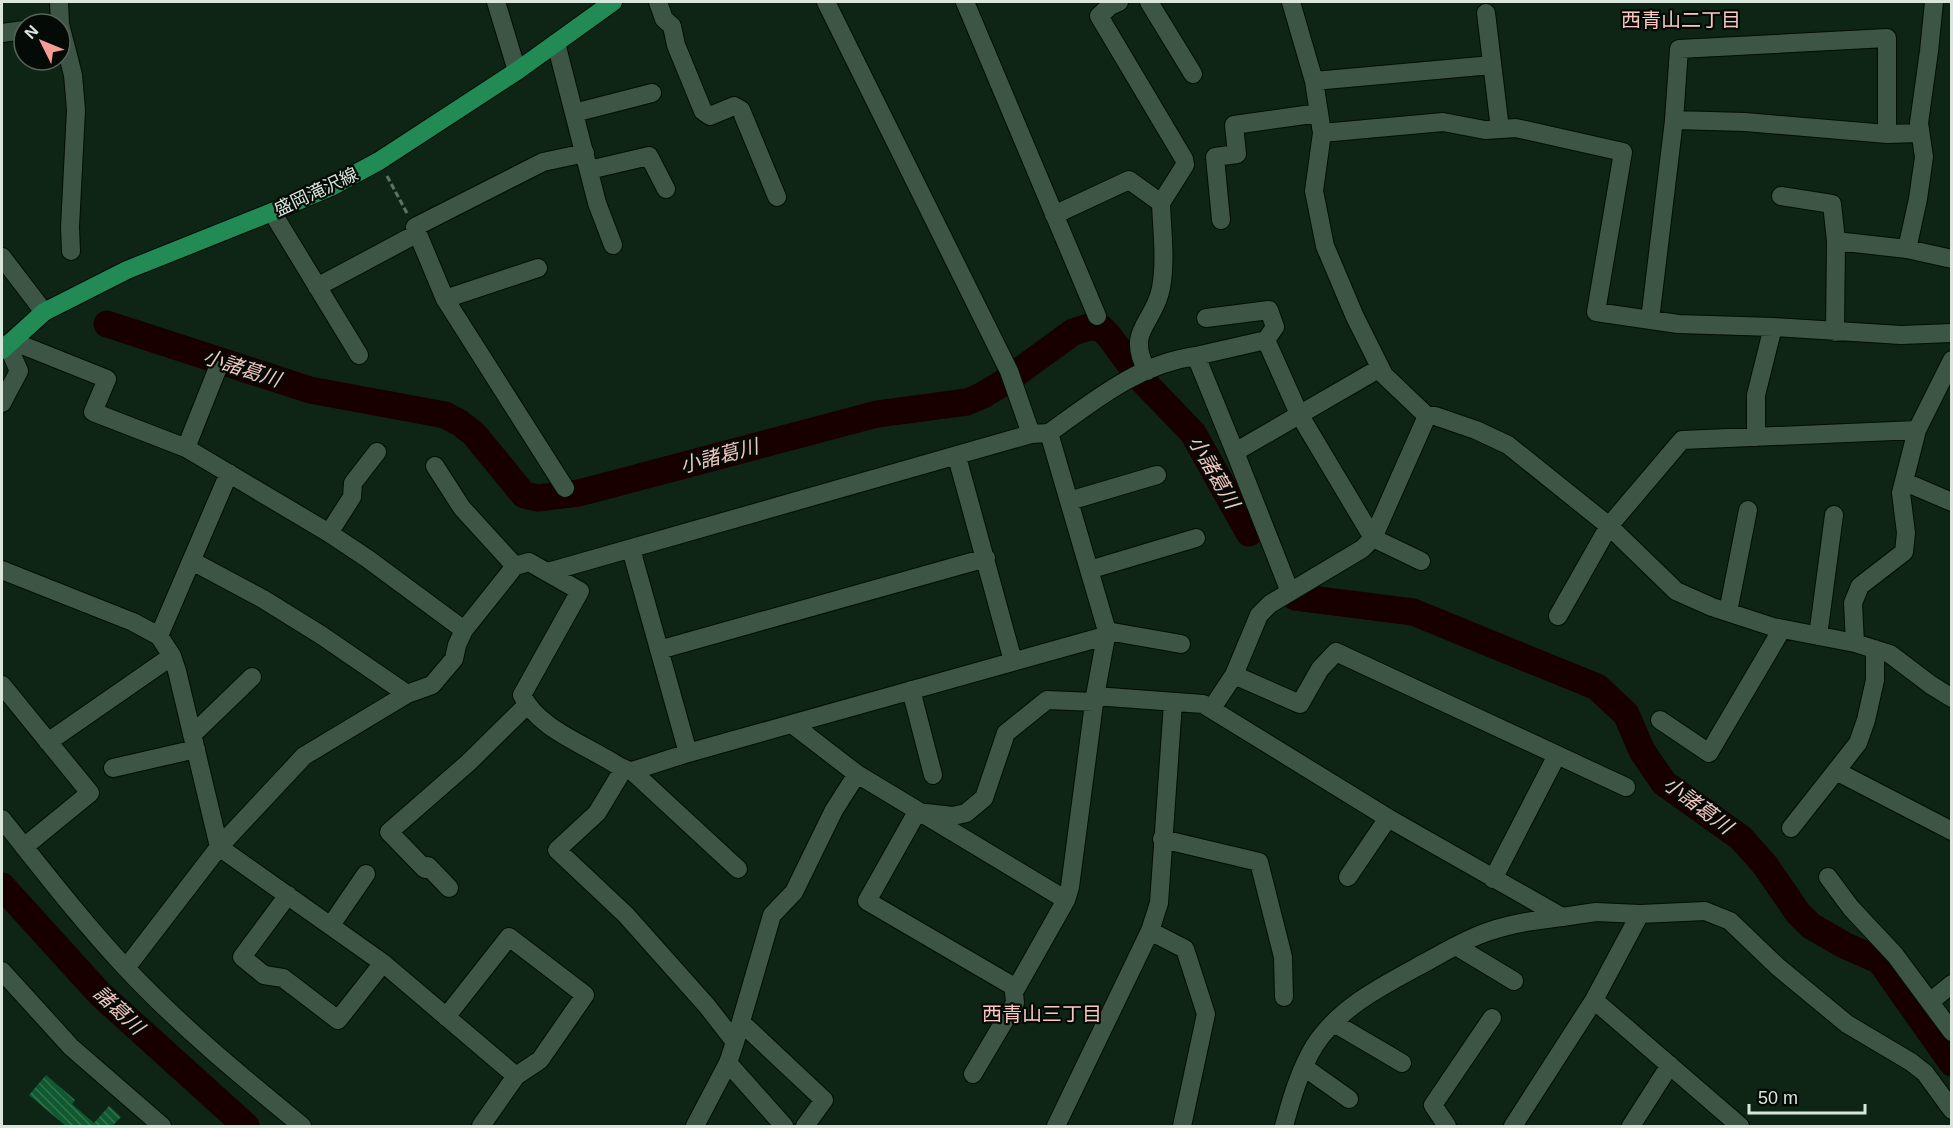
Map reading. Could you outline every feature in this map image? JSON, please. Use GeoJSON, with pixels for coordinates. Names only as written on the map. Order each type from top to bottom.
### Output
{"type":"FeatureCollection","features":[{"type":"Feature","properties":{"kind":"main road","name":"盛岡滝沢線"},"geometry":{"type":"LineString","coordinates":[[7,345],[44,312],[127,270],[331,187],[379,161],[517,70],[613,2]]}},
{"type":"Feature","properties":{"kind":"street"},"geometry":{"type":"LineString","coordinates":[[496,2],[517,70]]}},
{"type":"Feature","properties":{"kind":"street"},"geometry":{"type":"LineString","coordinates":[[658,2],[664,19],[672,26],[676,45],[703,111],[710,116],[734,106],[741,110],[777,197]]}},
{"type":"Feature","properties":{"kind":"street"},"geometry":{"type":"LineString","coordinates":[[826,2],[1012,378],[1031,435]]}},
{"type":"Feature","properties":{"kind":"street"},"geometry":{"type":"LineString","coordinates":[[965,2],[1097,316]]}},
{"type":"Feature","properties":{"kind":"street"},"geometry":{"type":"LineString","coordinates":[[1149,2],[1193,74]]}},
{"type":"Feature","properties":{"kind":"street"},"geometry":{"type":"LineString","coordinates":[[1291,2],[1314,81],[1322,133],[1314,191],[1325,246],[1355,317],[1384,375],[1426,416],[1446,419],[1508,445],[1609,526],[1676,591],[1728,612],[1782,629],[1855,644],[1890,654],[1930,685],[1952,698]]}},
{"type":"Feature","properties":{"kind":"street"},"geometry":{"type":"LineString","coordinates":[[1907,249],[1924,158],[1919,123],[1934,2]]}},
{"type":"Feature","properties":{"kind":"street"},"geometry":{"type":"LineString","coordinates":[[1113,3],[1099,16],[1184,159],[1185,165],[1161,203],[1163,267],[1161,287],[1157,303],[1142,328],[1138,340],[1142,373]]}},
{"type":"Feature","properties":{"kind":"street"},"geometry":{"type":"LineString","coordinates":[[1486,13],[1500,129]]}},
{"type":"Feature","properties":{"kind":"street"},"geometry":{"type":"LineString","coordinates":[[1650,320],[1674,120],[1679,49],[1887,39],[1887,134]]}},
{"type":"Feature","properties":{"kind":"street"},"geometry":{"type":"LineString","coordinates":[[556,43],[597,203],[614,245]]}},
{"type":"Feature","properties":{"kind":"street"},"geometry":{"type":"LineString","coordinates":[[1314,81],[1492,65]]}},
{"type":"Feature","properties":{"kind":"street"},"geometry":{"type":"LineString","coordinates":[[71,251],[70,226],[76,110],[72,71]]}},
{"type":"Feature","properties":{"kind":"street"},"geometry":{"type":"LineString","coordinates":[[574,113],[652,93]]}},
{"type":"Feature","properties":{"kind":"street"},"geometry":{"type":"LineString","coordinates":[[1221,220],[1215,157],[1237,154],[1234,125],[1319,113]]}},
{"type":"Feature","properties":{"kind":"street"},"geometry":{"type":"LineString","coordinates":[[1674,120],[1744,122],[1887,134],[1920,133]]}},
{"type":"Feature","properties":{"kind":"street"},"geometry":{"type":"LineString","coordinates":[[1322,133],[1443,122],[1485,130],[1516,128],[1623,152],[1596,312],[1678,324],[1901,335],[1952,333]]}},
{"type":"Feature","properties":{"kind":"street"},"geometry":{"type":"LineString","coordinates":[[317,287],[416,230],[543,162],[649,156],[666,189]]}},
{"type":"Feature","properties":{"kind":"street"},"geometry":{"type":"LineString","coordinates":[[1054,215],[1129,180],[1161,203]]}},
{"type":"Feature","properties":{"kind":"street"},"geometry":{"type":"LineString","coordinates":[[1781,196],[1832,204],[1836,241],[1835,332]]}},
{"type":"Feature","properties":{"kind":"street"},"geometry":{"type":"LineString","coordinates":[[272,212],[359,355]]}},
{"type":"Feature","properties":{"kind":"street"},"geometry":{"type":"LineString","coordinates":[[416,230],[445,299],[565,488]]}},
{"type":"Feature","properties":{"kind":"street"},"geometry":{"type":"LineString","coordinates":[[1836,241],[1907,249],[1952,259]]}},
{"type":"Feature","properties":{"kind":"street"},"geometry":{"type":"LineString","coordinates":[[2,257],[44,312]]}},
{"type":"Feature","properties":{"kind":"street"},"geometry":{"type":"LineString","coordinates":[[445,299],[538,268]]}},
{"type":"Feature","properties":{"kind":"street"},"geometry":{"type":"LineString","coordinates":[[548,572],[1031,435],[1049,433],[1117,384],[1181,358],[1266,340],[1275,327],[1269,310],[1206,318]]}},
{"type":"Feature","properties":{"kind":"street"},"geometry":{"type":"LineString","coordinates":[[1756,437],[1756,395],[1773,327]]}},
{"type":"Feature","properties":{"kind":"street"},"geometry":{"type":"LineString","coordinates":[[1266,340],[1299,414],[1373,538],[1421,561]]}},
{"type":"Feature","properties":{"kind":"street"},"geometry":{"type":"LineString","coordinates":[[2,403],[19,370],[7,345]]}},
{"type":"Feature","properties":{"kind":"street"},"geometry":{"type":"LineString","coordinates":[[7,345],[107,379],[93,412],[186,448],[229,473],[368,559],[464,630]]}},
{"type":"Feature","properties":{"kind":"street"},"geometry":{"type":"LineString","coordinates":[[1196,356],[1290,592]]}},
{"type":"Feature","properties":{"kind":"street"},"geometry":{"type":"LineString","coordinates":[[1855,644],[1853,603],[1860,586],[1904,552],[1906,533],[1901,493],[1917,430],[1952,360]]}},
{"type":"Feature","properties":{"kind":"street"},"geometry":{"type":"LineString","coordinates":[[1235,452],[1380,368]]}},
{"type":"Feature","properties":{"kind":"street"},"geometry":{"type":"LineString","coordinates":[[186,448],[217,370]]}},
{"type":"Feature","properties":{"kind":"street"},"geometry":{"type":"LineString","coordinates":[[1212,708],[1234,675],[1259,615],[1270,604],[1362,549],[1373,538],[1426,416]]}},
{"type":"Feature","properties":{"kind":"street"},"geometry":{"type":"LineString","coordinates":[[1558,616],[1609,526],[1682,440],[1917,430]]}},
{"type":"Feature","properties":{"kind":"street"},"geometry":{"type":"LineString","coordinates":[[973,1074],[1015,1003],[1014,992],[1066,900],[1070,886],[1094,699],[1106,634],[1049,433]]}},
{"type":"Feature","properties":{"kind":"street"},"geometry":{"type":"LineString","coordinates":[[329,533],[352,498],[353,483],[377,452]]}},
{"type":"Feature","properties":{"kind":"street"},"geometry":{"type":"LineString","coordinates":[[957,457],[1013,661]]}},
{"type":"Feature","properties":{"kind":"street"},"geometry":{"type":"LineString","coordinates":[[435,466],[462,508],[514,566]]}},
{"type":"Feature","properties":{"kind":"street"},"geometry":{"type":"LineString","coordinates":[[159,636],[229,473]]}},
{"type":"Feature","properties":{"kind":"street"},"geometry":{"type":"LineString","coordinates":[[1069,501],[1157,475]]}},
{"type":"Feature","properties":{"kind":"street"},"geometry":{"type":"LineString","coordinates":[[1905,482],[1952,502]]}},
{"type":"Feature","properties":{"kind":"street"},"geometry":{"type":"LineString","coordinates":[[1728,612],[1748,510]]}},
{"type":"Feature","properties":{"kind":"street"},"geometry":{"type":"LineString","coordinates":[[1818,636],[1834,514]]}},
{"type":"Feature","properties":{"kind":"street"},"geometry":{"type":"LineString","coordinates":[[1089,570],[1196,538]]}},
{"type":"Feature","properties":{"kind":"street"},"geometry":{"type":"LineString","coordinates":[[631,549],[688,753]]}},
{"type":"Feature","properties":{"kind":"street"},"geometry":{"type":"LineString","coordinates":[[659,650],[986,558]]}},
{"type":"Feature","properties":{"kind":"street"},"geometry":{"type":"LineString","coordinates":[[192,561],[263,599],[321,635],[407,694]]}},
{"type":"Feature","properties":{"kind":"street"},"geometry":{"type":"LineString","coordinates":[[126,968],[219,847],[304,756],[407,694],[432,685],[454,659],[464,630],[514,566],[529,562],[580,591],[522,695],[527,705],[555,730],[628,770],[738,869]]}},
{"type":"Feature","properties":{"kind":"street"},"geometry":{"type":"LineString","coordinates":[[2,570],[133,622],[159,636],[172,656],[219,847],[383,963],[516,1076]]}},
{"type":"Feature","properties":{"kind":"street"},"geometry":{"type":"LineString","coordinates":[[1660,720],[1709,753],[1782,629]]}},
{"type":"Feature","properties":{"kind":"street"},"geometry":{"type":"LineString","coordinates":[[735,1042],[707,1006],[626,915],[557,850],[597,813],[628,770],[1106,634],[1181,644]]}},
{"type":"Feature","properties":{"kind":"street"},"geometry":{"type":"LineString","coordinates":[[1791,828],[1858,743],[1875,680],[1875,650]]}},
{"type":"Feature","properties":{"kind":"street"},"geometry":{"type":"LineString","coordinates":[[1234,675],[1300,704],[1320,669],[1336,652],[1626,788]]}},
{"type":"Feature","properties":{"kind":"street"},"geometry":{"type":"LineString","coordinates":[[48,742],[172,656]]}},
{"type":"Feature","properties":{"kind":"street"},"geometry":{"type":"LineString","coordinates":[[113,768],[194,742],[252,677]]}},
{"type":"Feature","properties":{"kind":"street"},"geometry":{"type":"LineString","coordinates":[[2,685],[90,793],[24,847]]}},
{"type":"Feature","properties":{"kind":"street"},"geometry":{"type":"LineString","coordinates":[[911,690],[933,775]]}},
{"type":"Feature","properties":{"kind":"street"},"geometry":{"type":"LineString","coordinates":[[917,812],[953,816],[966,813],[984,798],[1006,733],[1047,700],[1094,699],[1203,704],[1388,818],[1562,916]]}},
{"type":"Feature","properties":{"kind":"street"},"geometry":{"type":"LineString","coordinates":[[1056,1126],[1150,931],[1159,903],[1173,703]]}},
{"type":"Feature","properties":{"kind":"street"},"geometry":{"type":"LineString","coordinates":[[449,888],[428,866],[424,869],[389,832],[468,763],[527,705]]}},
{"type":"Feature","properties":{"kind":"street"},"geometry":{"type":"LineString","coordinates":[[792,724],[857,774],[1066,900]]}},
{"type":"Feature","properties":{"kind":"street"},"geometry":{"type":"LineString","coordinates":[[1493,879],[1557,755]]}},
{"type":"Feature","properties":{"kind":"street"},"geometry":{"type":"LineString","coordinates":[[1836,771],[1952,831]]}},
{"type":"Feature","properties":{"kind":"street"},"geometry":{"type":"LineString","coordinates":[[695,1126],[728,1063],[742,1023],[772,915],[794,892],[834,810],[857,774]]}},
{"type":"Feature","properties":{"kind":"street"},"geometry":{"type":"LineString","coordinates":[[917,812],[867,901],[1016,988]]}},
{"type":"Feature","properties":{"kind":"street"},"geometry":{"type":"LineString","coordinates":[[1348,877],[1388,818]]}},
{"type":"Feature","properties":{"kind":"street"},"geometry":{"type":"LineString","coordinates":[[2,819],[95,934],[126,968],[229,1066],[302,1126]]}},
{"type":"Feature","properties":{"kind":"street"},"geometry":{"type":"LineString","coordinates":[[1162,838],[1259,862],[1283,957],[1284,997]]}},
{"type":"Feature","properties":{"kind":"street"},"geometry":{"type":"LineString","coordinates":[[331,925],[366,874]]}},
{"type":"Feature","properties":{"kind":"street"},"geometry":{"type":"LineString","coordinates":[[1828,877],[1851,908],[1895,955],[1952,1032]]}},
{"type":"Feature","properties":{"kind":"street"},"geometry":{"type":"LineString","coordinates":[[288,895],[242,957],[264,975],[283,978],[338,1020],[383,963]]}},
{"type":"Feature","properties":{"kind":"street"},"geometry":{"type":"LineString","coordinates":[[1284,1126],[1304,1067],[1316,1045],[1352,1006],[1383,986],[1488,931],[1521,923],[1596,912],[1640,914],[1705,911],[1730,921],[1778,967],[1847,1024],[1911,1062],[1925,1073],[1952,1110]]}},
{"type":"Feature","properties":{"kind":"street"},"geometry":{"type":"LineString","coordinates":[[1514,1126],[1594,1000],[1640,914]]}},
{"type":"Feature","properties":{"kind":"street"},"geometry":{"type":"LineString","coordinates":[[1150,931],[1185,949],[1206,1014],[1182,1126]]}},
{"type":"Feature","properties":{"kind":"street"},"geometry":{"type":"LineString","coordinates":[[446,1017],[509,937],[585,995],[540,1060],[516,1076],[481,1126]]}},
{"type":"Feature","properties":{"kind":"street"},"geometry":{"type":"LineString","coordinates":[[1456,946],[1514,981]]}},
{"type":"Feature","properties":{"kind":"street"},"geometry":{"type":"LineString","coordinates":[[2,971],[71,1047],[162,1126]]}},
{"type":"Feature","properties":{"kind":"street"},"geometry":{"type":"LineString","coordinates":[[1930,1002],[1952,984]]}},
{"type":"Feature","properties":{"kind":"street"},"geometry":{"type":"LineString","coordinates":[[1594,1000],[1740,1126]]}},
{"type":"Feature","properties":{"kind":"street"},"geometry":{"type":"LineString","coordinates":[[1447,1126],[1433,1105],[1491,1017]]}},
{"type":"Feature","properties":{"kind":"street"},"geometry":{"type":"LineString","coordinates":[[742,1023],[824,1100],[805,1126]]}},
{"type":"Feature","properties":{"kind":"street"},"geometry":{"type":"LineString","coordinates":[[1334,1023],[1402,1063]]}},
{"type":"Feature","properties":{"kind":"street"},"geometry":{"type":"LineString","coordinates":[[728,1063],[784,1126]]}},
{"type":"Feature","properties":{"kind":"street"},"geometry":{"type":"LineString","coordinates":[[1631,1126],[1670,1065]]}},
{"type":"Feature","properties":{"kind":"street"},"geometry":{"type":"LineString","coordinates":[[1304,1067],[1348,1100]]}},
{"type":"Feature","properties":{"kind":"path"},"geometry":{"type":"LineString","coordinates":[[379,161],[416,230]]}},
{"type":"Feature","properties":{"kind":"building"},"geometry":{"type":"Polygon","coordinates":[[[46,1075],[75,1100],[72,1104],[94,1123],[109,1106],[121,1117],[112,1126],[66,1126],[29,1095],[46,1075]]]}},
{"type":"Feature","properties":{"kind":"waterway","name":"小諸葛川"},"geometry":{"type":"LineString","coordinates":[[107,324],[310,390],[445,415],[474,434],[524,495],[538,498],[579,493],[877,414],[967,402],[1003,383],[1073,332],[1089,327],[1101,328],[1141,379],[1193,433],[1249,533]]}},
{"type":"Feature","properties":{"kind":"waterway","name":"小諸葛川"},"geometry":{"type":"LineString","coordinates":[[1295,597],[1413,612],[1597,687],[1626,714],[1642,751],[1664,783],[1741,838],[1765,865],[1798,913],[1811,926],[1844,945],[1880,961],[1952,1063]]}},
{"type":"Feature","properties":{"kind":"waterway","name":"諸葛川"},"geometry":{"type":"LineString","coordinates":[[2,886],[100,994],[246,1126]]}},
{"type":"Feature","properties":{"kind":"district","name":"西青山二丁目"},"geometry":{"type":"Point","coordinates":[1681,20]}},
{"type":"Feature","properties":{"kind":"district","name":"西青山三丁目"},"geometry":{"type":"Point","coordinates":[1042,1014]}}]}
